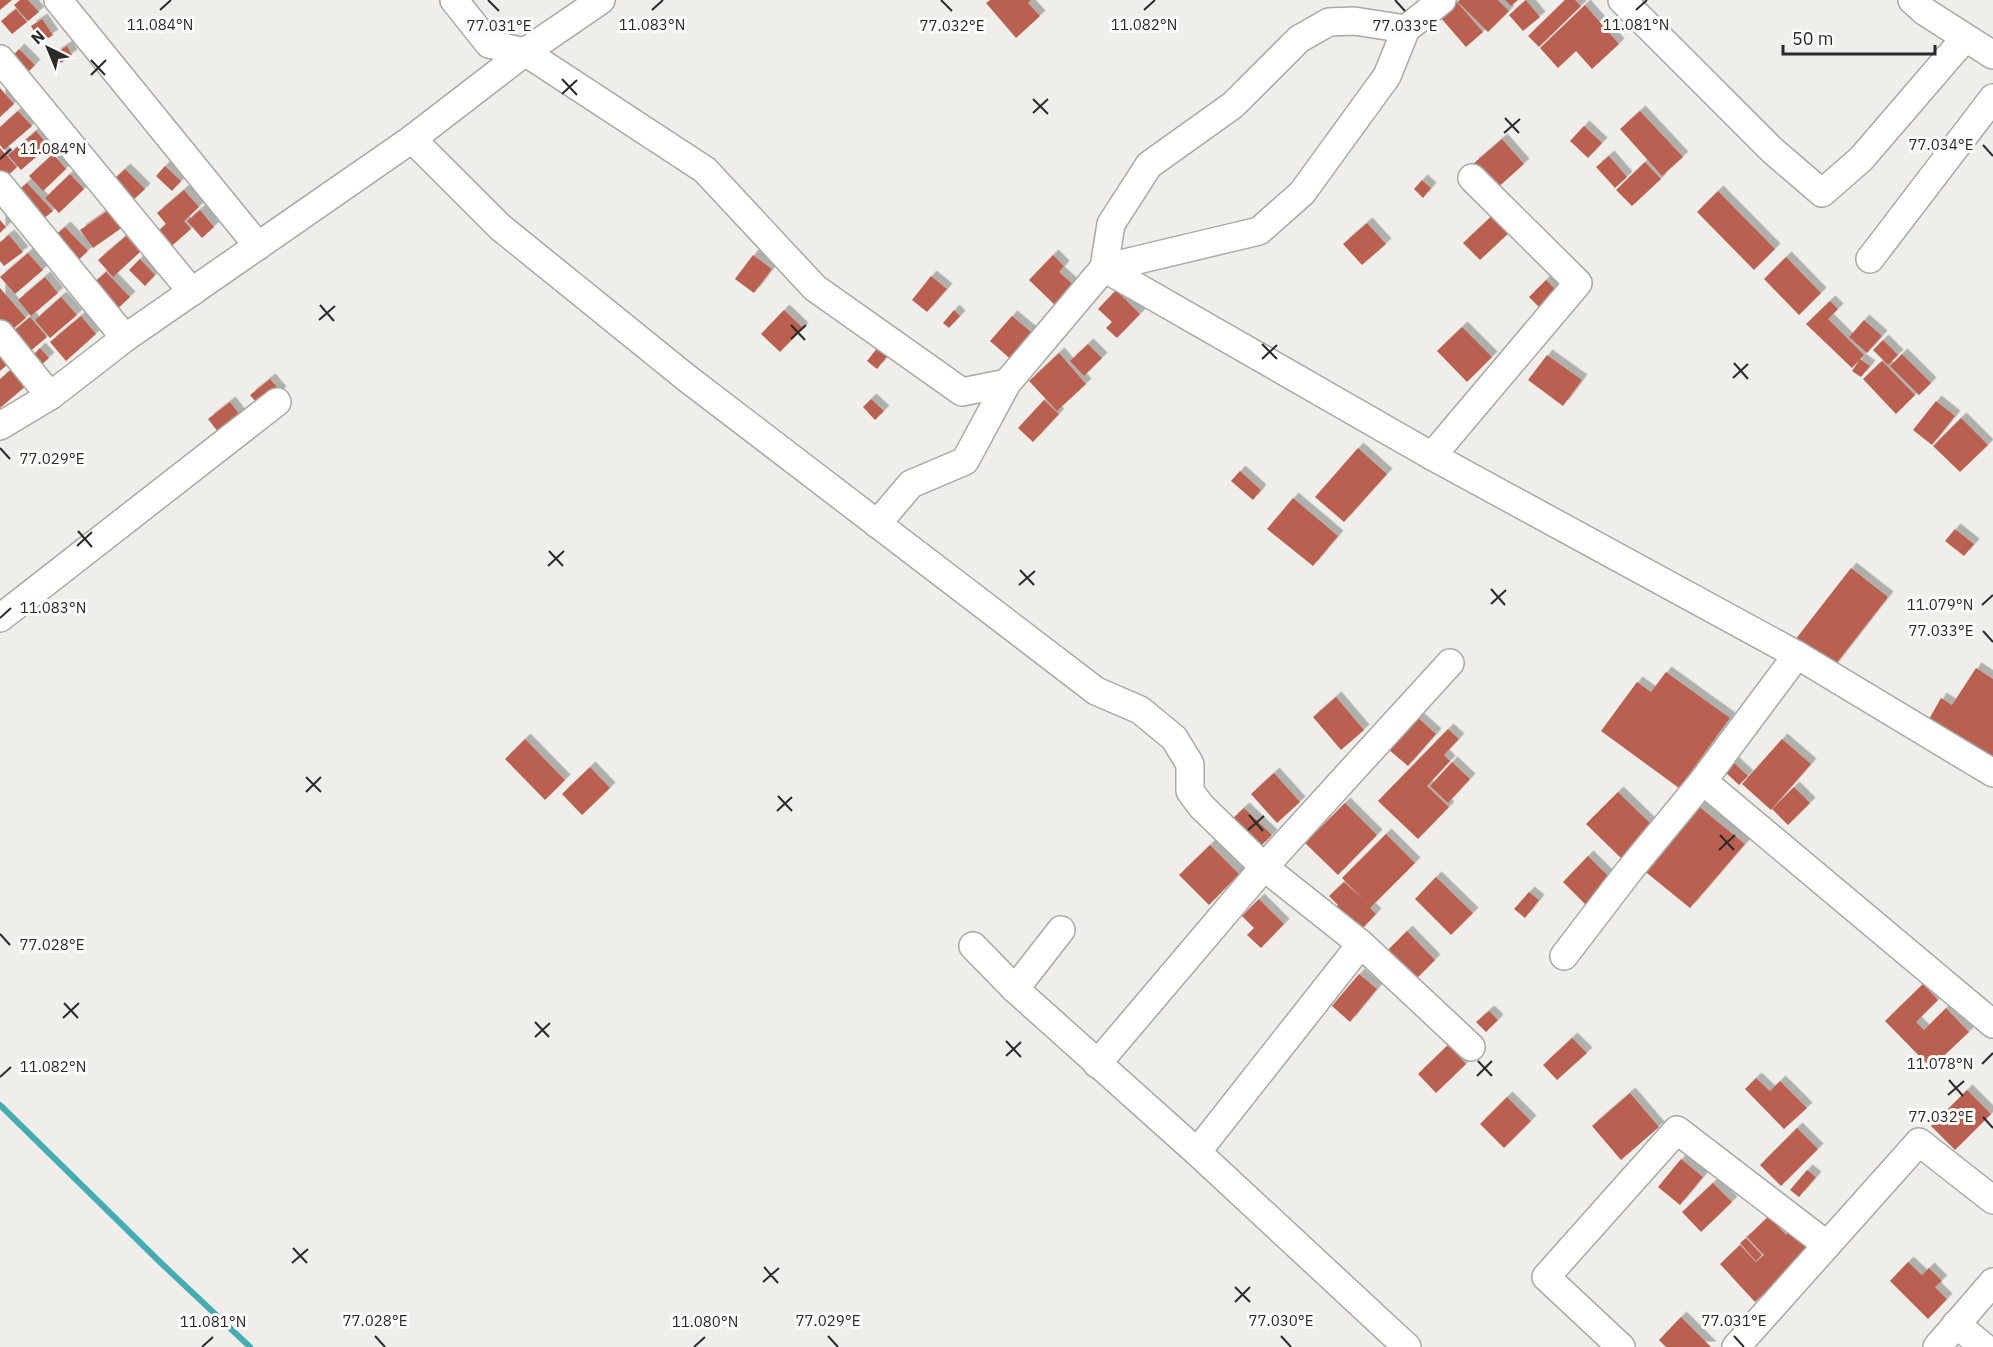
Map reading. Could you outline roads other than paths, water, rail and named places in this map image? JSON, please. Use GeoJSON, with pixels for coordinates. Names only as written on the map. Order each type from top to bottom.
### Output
{"type":"FeatureCollection","features":[{"type":"Feature","properties":{"kind":"street"},"geometry":{"type":"LineString","coordinates":[[58,0],[258,246]]}},
{"type":"Feature","properties":{"kind":"street"},"geometry":{"type":"LineString","coordinates":[[454,0],[489,44],[525,52],[705,170],[815,288],[962,392],[1007,383]]}},
{"type":"Feature","properties":{"kind":"street"},"geometry":{"type":"LineString","coordinates":[[0,426],[50,396],[125,338],[412,139],[525,52],[601,0]]}},
{"type":"Feature","properties":{"kind":"street"},"geometry":{"type":"LineString","coordinates":[[1355,0],[1374,24]]}},
{"type":"Feature","properties":{"kind":"street"},"geometry":{"type":"LineString","coordinates":[[1104,268],[1259,231],[1309,184],[1387,76],[1406,29],[1442,0]]}},
{"type":"Feature","properties":{"kind":"street"},"geometry":{"type":"LineString","coordinates":[[1622,0],[1773,151],[1822,194],[1861,159],[1965,38]]}},
{"type":"Feature","properties":{"kind":"street"},"geometry":{"type":"LineString","coordinates":[[1922,4],[1965,38],[1993,55]]}},
{"type":"Feature","properties":{"kind":"street"},"geometry":{"type":"LineString","coordinates":[[878,524],[911,483],[965,461],[1007,383],[1104,268],[1111,224],[1149,165],[1233,105],[1299,39],[1329,22],[1353,21],[1406,29]]}},
{"type":"Feature","properties":{"kind":"street"},"geometry":{"type":"LineString","coordinates":[[0,59],[192,292]]}},
{"type":"Feature","properties":{"kind":"street"},"geometry":{"type":"LineString","coordinates":[[1870,259],[1993,98]]}},
{"type":"Feature","properties":{"kind":"street"},"geometry":{"type":"LineString","coordinates":[[412,139],[500,227],[688,379],[1096,691],[1140,710],[1174,738],[1190,764],[1190,791],[1201,806],[1264,867],[1361,944],[1470,1047]]}},
{"type":"Feature","properties":{"kind":"street"},"geometry":{"type":"LineString","coordinates":[[1432,456],[1578,284],[1472,178]]}},
{"type":"Feature","properties":{"kind":"street"},"geometry":{"type":"LineString","coordinates":[[0,185],[125,338]]}},
{"type":"Feature","properties":{"kind":"street"},"geometry":{"type":"LineString","coordinates":[[1104,268],[1432,456],[1797,655],[1993,773]]}},
{"type":"Feature","properties":{"kind":"street"},"geometry":{"type":"LineString","coordinates":[[0,334],[50,396]]}},
{"type":"Feature","properties":{"kind":"street"},"geometry":{"type":"LineString","coordinates":[[0,618],[277,402]]}},
{"type":"Feature","properties":{"kind":"street"},"geometry":{"type":"LineString","coordinates":[[1564,956],[1629,871],[1703,781],[1797,655]]}},
{"type":"Feature","properties":{"kind":"street"},"geometry":{"type":"LineString","coordinates":[[1097,1064],[1264,867],[1450,663]]}},
{"type":"Feature","properties":{"kind":"street"},"geometry":{"type":"LineString","coordinates":[[1703,781],[1993,1024]]}},
{"type":"Feature","properties":{"kind":"street"},"geometry":{"type":"LineString","coordinates":[[1015,989],[1061,930]]}},
{"type":"Feature","properties":{"kind":"street"},"geometry":{"type":"LineString","coordinates":[[1197,1152],[1361,944]]}},
{"type":"Feature","properties":{"kind":"street"},"geometry":{"type":"LineString","coordinates":[[973,946],[1015,989],[1197,1152],[1407,1347]]}},
{"type":"Feature","properties":{"kind":"street"},"geometry":{"type":"LineString","coordinates":[[1621,1347],[1546,1277],[1677,1130],[1827,1245]]}},
{"type":"Feature","properties":{"kind":"street"},"geometry":{"type":"LineString","coordinates":[[1736,1347],[1919,1142],[1993,1200]]}},
{"type":"Feature","properties":{"kind":"street"},"geometry":{"type":"LineString","coordinates":[[1937,1347],[1993,1282]]}},
{"type":"Feature","properties":{"kind":"street"},"geometry":{"type":"LineString","coordinates":[[1956,1324],[1984,1347]]}},
{"type":"Feature","properties":{"kind":"waterway"},"geometry":{"type":"LineString","coordinates":[[0,1105],[250,1347]]}}]}
